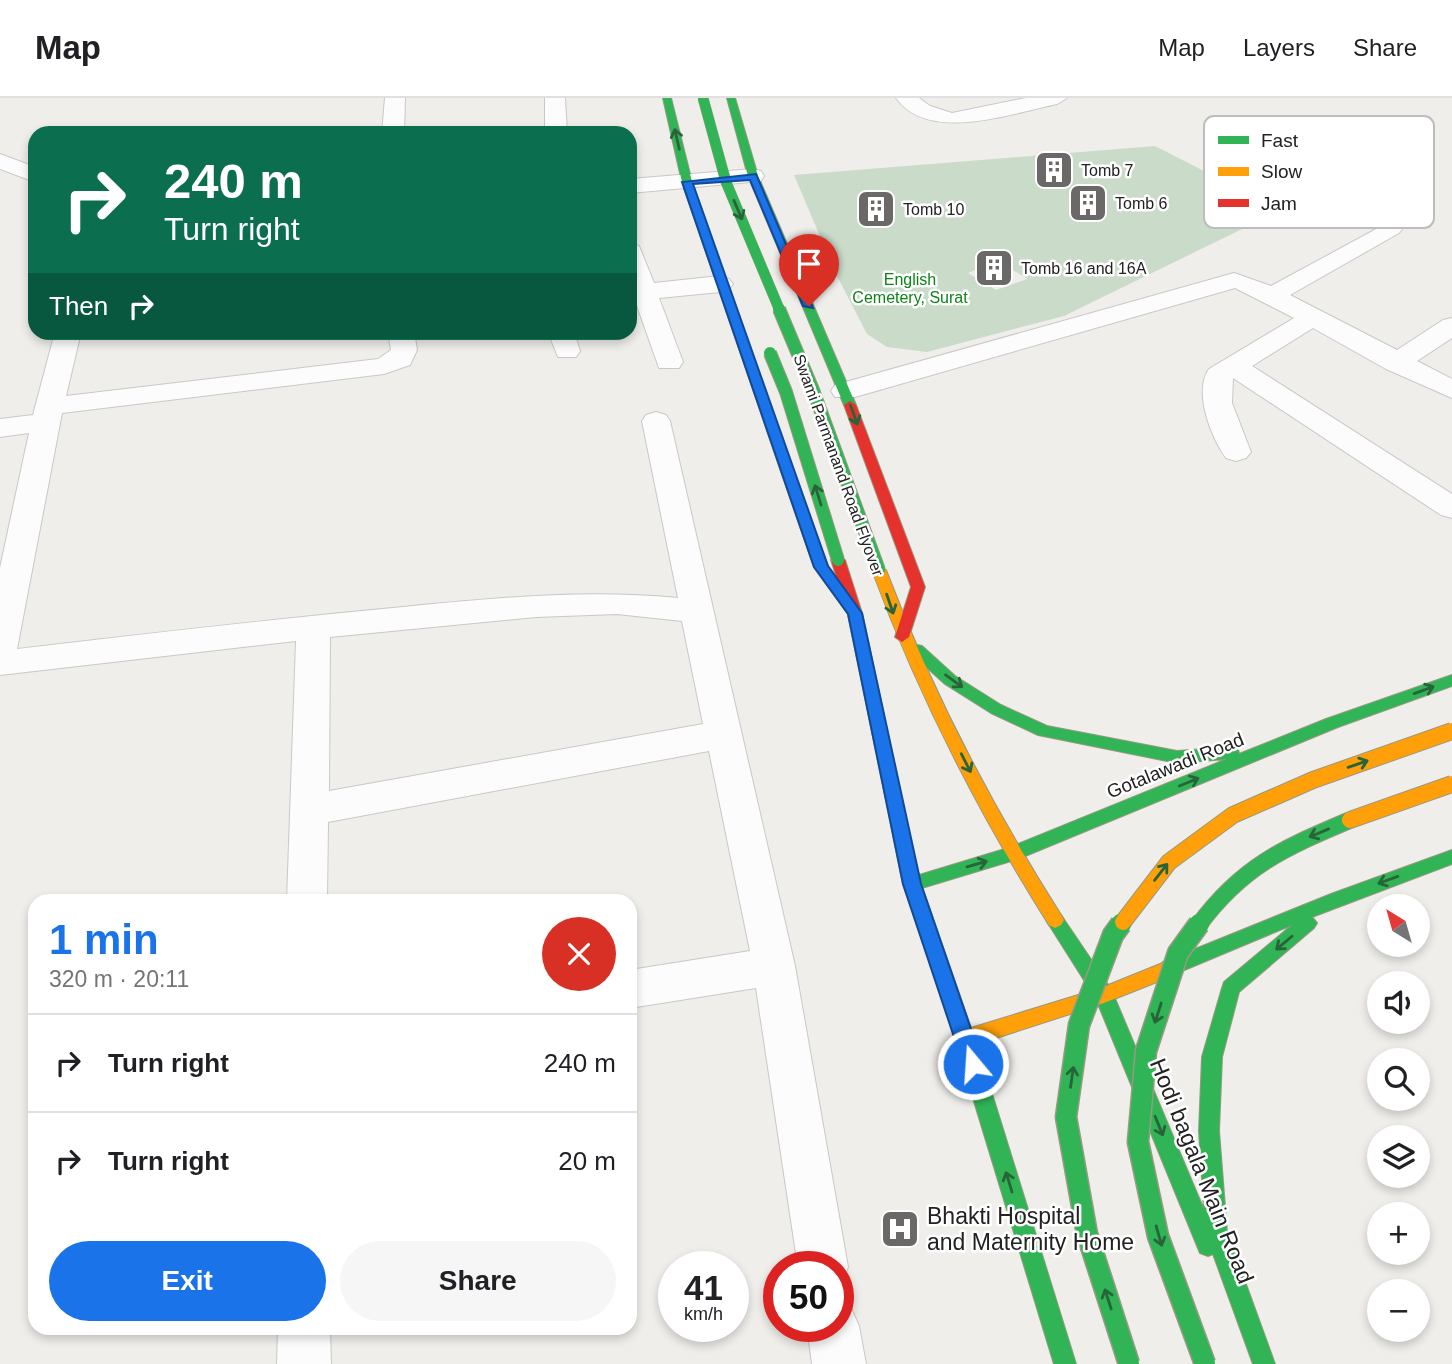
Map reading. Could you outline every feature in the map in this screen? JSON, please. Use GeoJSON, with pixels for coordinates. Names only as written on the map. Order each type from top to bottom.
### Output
{"type":"FeatureCollection","features":[{"type":"Feature","properties":{"kind":"main road"},"geometry":{"type":"LineString","coordinates":[[667,98],[687,182],[720,284],[821,567],[855,613]]}},
{"type":"Feature","properties":{"kind":"main road"},"geometry":{"type":"LineString","coordinates":[[682,98],[701,183],[726,244]]}},
{"type":"Feature","properties":{"kind":"main road","name":"Swami Parmanand Road Flyover"},"geometry":{"type":"LineString","coordinates":[[703,98],[726,182],[813,390],[902,637],[1012,854]]}},
{"type":"Feature","properties":{"kind":"main road"},"geometry":{"type":"LineString","coordinates":[[732,98],[753,176],[845,391],[918,587],[902,637],[950,680],[996,709],[1044,731],[1113,746],[1177,757],[1245,752],[1332,723]]}},
{"type":"Feature","properties":{"kind":"main road","name":"Swami Parmanand Road Flyover"},"geometry":{"type":"LineString","coordinates":[[766,342],[786,391],[855,613],[912,884],[965,1039]]}},
{"type":"Feature","properties":{"kind":"main road","name":"Gotalawadi Road"},"geometry":{"type":"LineString","coordinates":[[912,884],[1012,854],[1332,723],[1452,680]]}},
{"type":"Feature","properties":{"kind":"main road"},"geometry":{"type":"LineString","coordinates":[[1129,1364],[1087,1234],[1066,1117],[1079,1025],[1113,934],[1169,862],[1233,815],[1312,780],[1452,731]]}},
{"type":"Feature","properties":{"kind":"main road"},"geometry":{"type":"LineString","coordinates":[[1205,1364],[1158,1236],[1138,1142],[1146,1051],[1178,953],[1221,895],[1281,849],[1354,818],[1452,784]]}},
{"type":"Feature","properties":{"kind":"main road","name":"Hodi bagala Main Road"},"geometry":{"type":"LineString","coordinates":[[1012,854],[1104,995],[1257,1364]]}},
{"type":"Feature","properties":{"kind":"main road"},"geometry":{"type":"LineString","coordinates":[[1065,1364],[965,1039],[1104,995],[1337,899],[1452,857]]}},
{"type":"Feature","properties":{"kind":"main road"},"geometry":{"type":"LineString","coordinates":[[1264,1364],[1216,1232],[1209,1131],[1212,1057],[1231,988],[1337,899]]}},
{"type":"Feature","properties":{"kind":"street"},"geometry":{"type":"LineString","coordinates":[[393,126],[395,98]]}},
{"type":"Feature","properties":{"kind":"street"},"geometry":{"type":"LineString","coordinates":[[555,98],[556,126]]}},
{"type":"Feature","properties":{"kind":"street"},"geometry":{"type":"LineString","coordinates":[[906,98],[923,110],[951,119],[1057,98]]}},
{"type":"Feature","properties":{"kind":"street"},"geometry":{"type":"LineString","coordinates":[[0,162],[28,172]]}},
{"type":"Feature","properties":{"kind":"street"},"geometry":{"type":"LineString","coordinates":[[637,186],[753,176]]}},
{"type":"Feature","properties":{"kind":"street"},"geometry":{"type":"LineString","coordinates":[[1271,296],[1391,228]]}},
{"type":"Feature","properties":{"kind":"street"},"geometry":{"type":"LineString","coordinates":[[845,391],[1220,282],[1247,284],[1452,390]]}},
{"type":"Feature","properties":{"kind":"street"},"geometry":{"type":"LineString","coordinates":[[668,362],[637,292],[720,284]]}},
{"type":"Feature","properties":{"kind":"street"},"geometry":{"type":"LineString","coordinates":[[1236,452],[1215,384],[1219,375],[1311,318]]}},
{"type":"Feature","properties":{"kind":"street"},"geometry":{"type":"LineString","coordinates":[[1396,363],[1452,326]]}},
{"type":"Feature","properties":{"kind":"street"},"geometry":{"type":"LineString","coordinates":[[0,649],[48,414],[66,340]]}},
{"type":"Feature","properties":{"kind":"street"},"geometry":{"type":"LineString","coordinates":[[0,428],[48,414],[384,366],[400,359],[404,351],[402,340]]}},
{"type":"Feature","properties":{"kind":"street"},"geometry":{"type":"LineString","coordinates":[[1233,366],[1452,508]]}},
{"type":"Feature","properties":{"kind":"street"},"geometry":{"type":"LineString","coordinates":[[656,421],[774,966],[820,1251]]}},
{"type":"Feature","properties":{"kind":"street"},"geometry":{"type":"LineString","coordinates":[[0,663],[313,627],[536,606],[617,603],[697,611]]}},
{"type":"Feature","properties":{"kind":"street"},"geometry":{"type":"LineString","coordinates":[[307,894],[313,627]]}},
{"type":"Feature","properties":{"kind":"street"},"geometry":{"type":"LineString","coordinates":[[309,810],[724,734]]}},
{"type":"Feature","properties":{"kind":"street"},"geometry":{"type":"LineString","coordinates":[[637,988],[774,966]]}},
{"type":"Feature","properties":{"kind":"street"},"geometry":{"type":"LineString","coordinates":[[304,1335],[304,1364]]}},
{"type":"Feature","properties":{"kind":"street"},"geometry":{"type":"LineString","coordinates":[[836,1342],[839,1364]]}},
{"type":"Feature","properties":{"kind":"green space","name":"English Cemetery, Surat"},"geometry":{"type":"Polygon","coordinates":[[[1155,146],[1204,171],[1204,228],[1244,228],[1064,316],[927,352],[887,347],[867,334],[836,274],[794,175],[1155,146]],[[986,254],[978,257],[990,264],[968,273],[996,290],[1027,279],[986,254]]]}},
{"type":"Feature","properties":{"kind":"traffic: fast"},"geometry":{"type":"LineString","coordinates":[[667,98],[687,182],[789,477]]}},
{"type":"Feature","properties":{"kind":"traffic: fast"},"geometry":{"type":"LineString","coordinates":[[703,98],[726,182],[813,390],[879,570]]}},
{"type":"Feature","properties":{"kind":"traffic: fast"},"geometry":{"type":"LineString","coordinates":[[731,98],[753,176],[850,405]]}},
{"type":"Feature","properties":{"kind":"traffic: fast"},"geometry":{"type":"LineString","coordinates":[[770,353],[786,392],[838,560]]}},
{"type":"Feature","properties":{"kind":"traffic: fast"},"geometry":{"type":"LineString","coordinates":[[917,650],[950,680],[996,709],[1044,731],[1177,757],[1232,753]]}},
{"type":"Feature","properties":{"kind":"traffic: fast"},"geometry":{"type":"LineString","coordinates":[[912,884],[1012,854],[1332,723],[1452,680]]}},
{"type":"Feature","properties":{"kind":"traffic: fast"},"geometry":{"type":"LineString","coordinates":[[1205,1364],[1158,1236],[1138,1142],[1146,1051],[1178,953],[1221,895],[1281,849],[1350,820]]}},
{"type":"Feature","properties":{"kind":"traffic: fast"},"geometry":{"type":"LineString","coordinates":[[1170,968],[1337,899],[1452,857]]}},
{"type":"Feature","properties":{"kind":"traffic: fast"},"geometry":{"type":"LineString","coordinates":[[1055,920],[1104,995]]}},
{"type":"Feature","properties":{"kind":"traffic: fast"},"geometry":{"type":"LineString","coordinates":[[1123,922],[1113,935],[1079,1025],[1066,1117],[1087,1234],[1129,1364]]}},
{"type":"Feature","properties":{"kind":"traffic: fast"},"geometry":{"type":"LineString","coordinates":[[1264,1364],[1216,1232],[1209,1131],[1212,1057],[1231,988],[1308,923]]}},
{"type":"Feature","properties":{"kind":"traffic: fast"},"geometry":{"type":"LineString","coordinates":[[1104,995],[1208,1245]]}},
{"type":"Feature","properties":{"kind":"traffic: fast"},"geometry":{"type":"LineString","coordinates":[[965,1039],[1065,1364]]}},
{"type":"Feature","properties":{"kind":"traffic: slow"},"geometry":{"type":"LineString","coordinates":[[879,570],[914,660],[957,750],[1005,838],[1055,920]]}},
{"type":"Feature","properties":{"kind":"traffic: slow"},"geometry":{"type":"LineString","coordinates":[[1123,922],[1169,862],[1233,815],[1313,780],[1452,731]]}},
{"type":"Feature","properties":{"kind":"traffic: slow"},"geometry":{"type":"LineString","coordinates":[[1350,820],[1452,784]]}},
{"type":"Feature","properties":{"kind":"traffic: slow"},"geometry":{"type":"LineString","coordinates":[[901,834],[912,884],[965,1039],[1104,995],[1170,968]]}},
{"type":"Feature","properties":{"kind":"traffic: jam"},"geometry":{"type":"LineString","coordinates":[[850,405],[918,587],[902,637]]}},
{"type":"Feature","properties":{"kind":"traffic: jam"},"geometry":{"type":"LineString","coordinates":[[789,477],[821,567],[855,613]]}},
{"type":"Feature","properties":{"kind":"traffic: jam"},"geometry":{"type":"LineString","coordinates":[[838,560],[855,613],[901,834]]}},
{"type":"Feature","properties":{"kind":"place","name":"Tomb 7"},"geometry":{"type":"Point","coordinates":[1054,170]}},
{"type":"Feature","properties":{"kind":"place","name":"Tomb 6"},"geometry":{"type":"Point","coordinates":[1088,203]}},
{"type":"Feature","properties":{"kind":"place","name":"Tomb 10"},"geometry":{"type":"Point","coordinates":[876,209]}},
{"type":"Feature","properties":{"kind":"place","name":"Tomb 16 and 16A"},"geometry":{"type":"Point","coordinates":[994,268]}},
{"type":"Feature","properties":{"kind":"place","name":"Bhakti Hospital and Maternity Home"},"geometry":{"type":"Point","coordinates":[900,1229]}},
{"type":"Feature","properties":{"kind":"route"},"geometry":{"type":"LineString","coordinates":[[809,306],[753,176],[687,182],[720,284],[821,567],[855,613],[912,884],[973,1064]]}}]}
